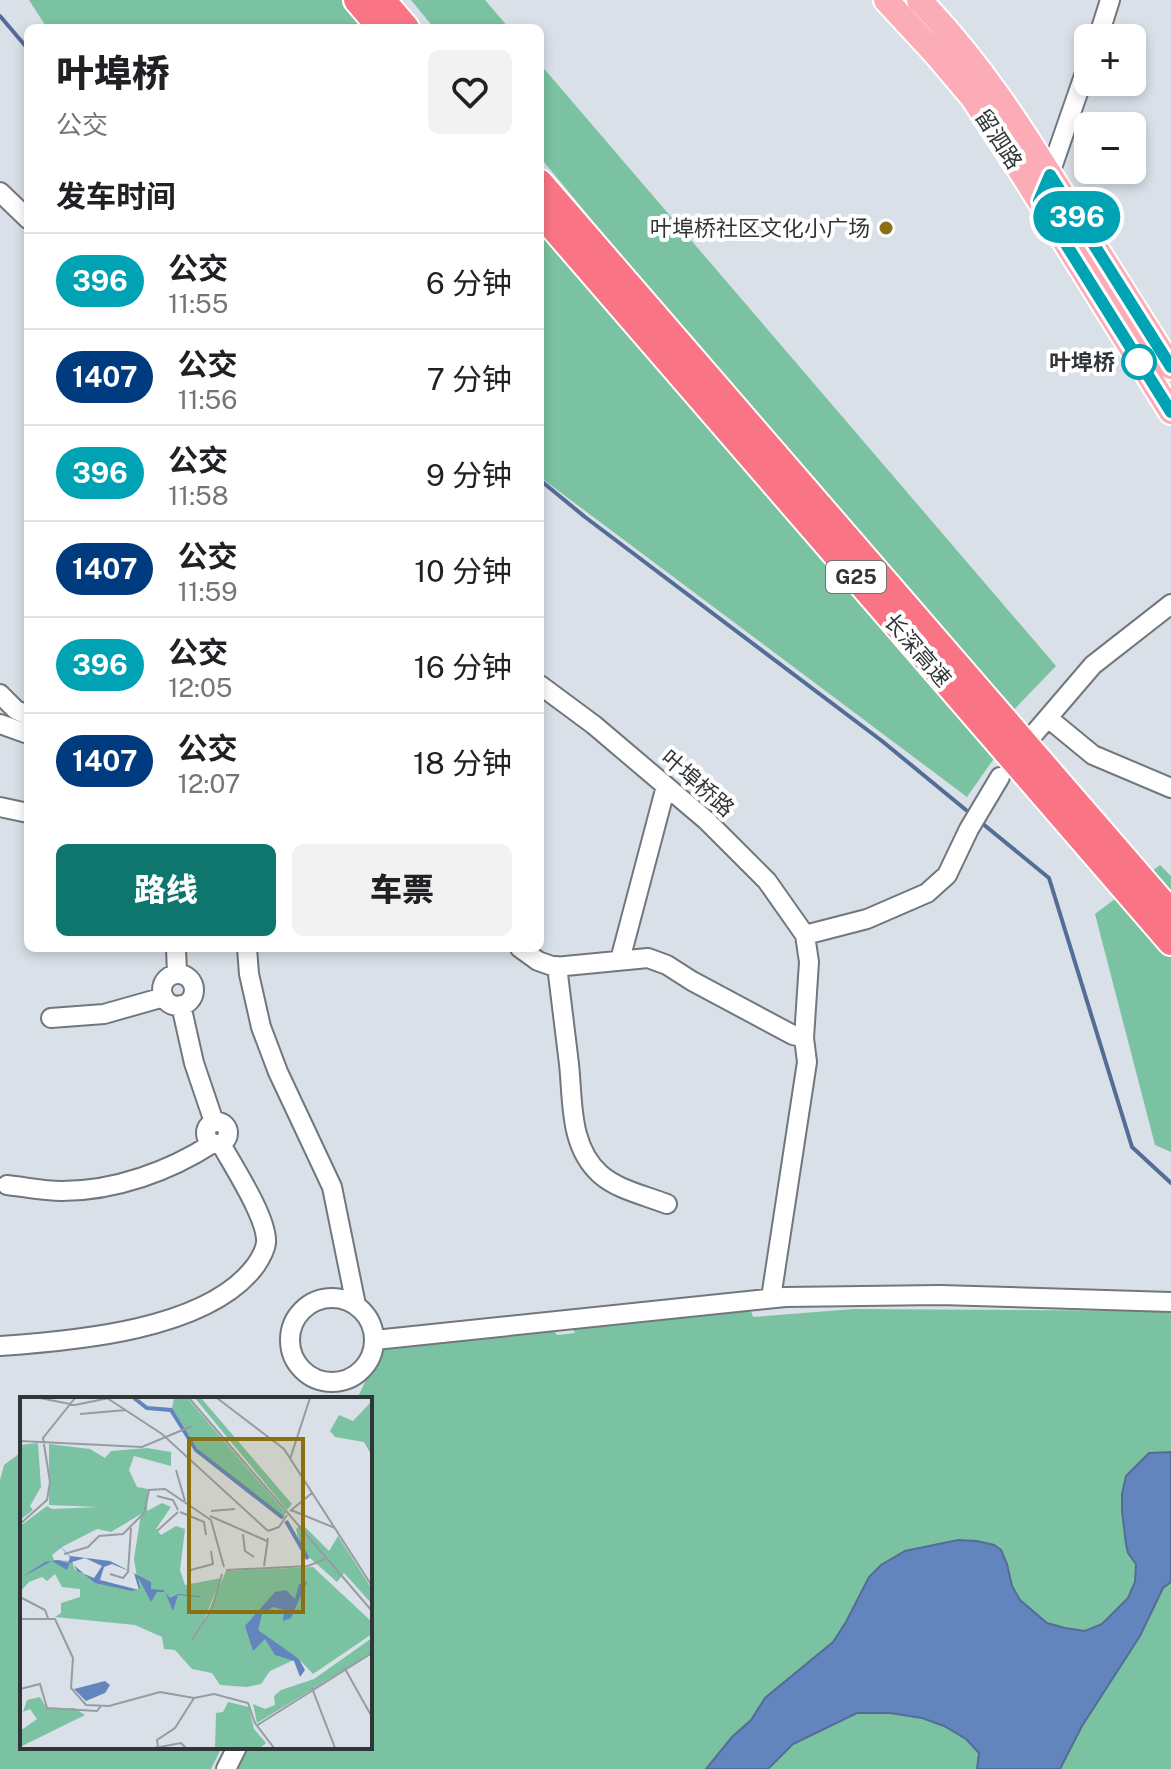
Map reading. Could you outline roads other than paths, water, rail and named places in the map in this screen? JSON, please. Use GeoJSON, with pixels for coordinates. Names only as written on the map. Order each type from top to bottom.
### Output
{"type":"FeatureCollection","features":[{"type":"Feature","properties":{"kind":"highway"},"geometry":{"type":"LineString","coordinates":[[357,0],[378,24]]}},
{"type":"Feature","properties":{"kind":"highway"},"geometry":{"type":"LineString","coordinates":[[382,0],[403,24]]}},
{"type":"Feature","properties":{"kind":"highway","name":"长深高速"},"geometry":{"type":"LineString","coordinates":[[544,188],[1171,913]]}},
{"type":"Feature","properties":{"kind":"highway","name":"长深高速"},"geometry":{"type":"LineString","coordinates":[[544,217],[1171,942]]}},
{"type":"Feature","properties":{"kind":"main road","name":"留泗路"},"geometry":{"type":"LineString","coordinates":[[886,0],[973,98],[1171,412]]}},
{"type":"Feature","properties":{"kind":"main road","name":"留泗路"},"geometry":{"type":"LineString","coordinates":[[919,0],[939,20],[1026,135],[1171,367]]}},
{"type":"Feature","properties":{"kind":"street"},"geometry":{"type":"LineString","coordinates":[[1102,24],[1110,0]]}},
{"type":"Feature","properties":{"kind":"street"},"geometry":{"type":"LineString","coordinates":[[1039,201],[1076,96]]}},
{"type":"Feature","properties":{"kind":"street"},"geometry":{"type":"LineString","coordinates":[[0,192],[24,215]]}},
{"type":"Feature","properties":{"kind":"street"},"geometry":{"type":"LineString","coordinates":[[1033,735],[1093,665],[1171,604]]}},
{"type":"Feature","properties":{"kind":"street","name":"叶埠桥路"},"geometry":{"type":"LineString","coordinates":[[544,688],[594,725],[706,820],[767,881],[805,935]]}},
{"type":"Feature","properties":{"kind":"street"},"geometry":{"type":"LineString","coordinates":[[0,694],[16,710],[24,713]]}},
{"type":"Feature","properties":{"kind":"street"},"geometry":{"type":"LineString","coordinates":[[1048,718],[1093,755],[1171,788]]}},
{"type":"Feature","properties":{"kind":"street"},"geometry":{"type":"LineString","coordinates":[[0,724],[24,733]]}},
{"type":"Feature","properties":{"kind":"street"},"geometry":{"type":"LineString","coordinates":[[771,1298],[807,1062],[804,1038],[809,962],[805,935],[867,919],[927,893],[947,875],[969,829],[1000,777]]}},
{"type":"Feature","properties":{"kind":"street"},"geometry":{"type":"LineString","coordinates":[[620,960],[666,786]]}},
{"type":"Feature","properties":{"kind":"street"},"geometry":{"type":"LineString","coordinates":[[0,807],[24,812]]}},
{"type":"Feature","properties":{"kind":"street"},"geometry":{"type":"LineString","coordinates":[[176,952],[177,974]]}},
{"type":"Feature","properties":{"kind":"street"},"geometry":{"type":"LineString","coordinates":[[247,952],[261,1027],[278,1072],[332,1187],[356,1305]]}},
{"type":"Feature","properties":{"kind":"street"},"geometry":{"type":"LineString","coordinates":[[526,952],[538,961],[557,966],[648,958],[667,965],[793,1035],[804,1038]]}},
{"type":"Feature","properties":{"kind":"street"},"geometry":{"type":"LineString","coordinates":[[557,966],[571,1110],[588,1160],[598,1173],[614,1184],[667,1204]]}},
{"type":"Feature","properties":{"kind":"street"},"geometry":{"type":"LineString","coordinates":[[177,974],[187,977],[193,985],[190,1000],[181,1005],[171,1004],[162,992],[164,982],[177,974]]}},
{"type":"Feature","properties":{"kind":"street"},"geometry":{"type":"LineString","coordinates":[[51,1018],[104,1014],[164,997]]}},
{"type":"Feature","properties":{"kind":"street"},"geometry":{"type":"LineString","coordinates":[[7,1185],[62,1191],[102,1187],[141,1178],[195,1155],[228,1136],[227,1128],[222,1123],[214,1122],[194,1063],[181,1005]]}},
{"type":"Feature","properties":{"kind":"street"},"geometry":{"type":"LineString","coordinates":[[0,1346],[67,1340],[169,1320],[229,1292],[248,1276],[261,1259],[266,1244],[264,1230],[258,1213],[217,1144]]}},
{"type":"Feature","properties":{"kind":"street"},"geometry":{"type":"LineString","coordinates":[[375,1340],[771,1298],[940,1295],[1171,1302]]}},
{"type":"Feature","properties":{"kind":"street"},"geometry":{"type":"LineString","coordinates":[[329,1298],[343,1299],[366,1314],[375,1340],[373,1354],[366,1366],[342,1390],[314,1379],[302,1370],[289,1345],[295,1318],[304,1308],[329,1298]]}},
{"type":"Feature","properties":{"kind":"street"},"geometry":{"type":"LineString","coordinates":[[226,1769],[236,1749]]}},
{"type":"Feature","properties":{"kind":"water"},"geometry":{"type":"Polygon","coordinates":[[[1171,1452],[1171,1582],[1163,1588],[1140,1636],[1082,1726],[1060,1769],[977,1769],[979,1753],[966,1739],[944,1726],[922,1718],[890,1713],[857,1713],[793,1744],[768,1769],[706,1769],[732,1737],[751,1720],[765,1698],[833,1642],[869,1577],[881,1565],[905,1551],[958,1540],[994,1545],[1001,1550],[1012,1586],[1020,1600],[1047,1623],[1085,1631],[1102,1624],[1128,1598],[1135,1582],[1136,1564],[1128,1553],[1122,1511],[1126,1476],[1149,1453],[1171,1452]]]}},
{"type":"Feature","properties":{"kind":"waterway"},"geometry":{"type":"LineString","coordinates":[[0,16],[24,44]]}},
{"type":"Feature","properties":{"kind":"waterway"},"geometry":{"type":"LineString","coordinates":[[544,483],[882,741],[966,810]]}},
{"type":"Feature","properties":{"kind":"waterway"},"geometry":{"type":"LineString","coordinates":[[983,824],[1049,878],[1132,1147],[1171,1183]]}},
{"type":"Feature","properties":{"kind":"place","name":"叶埠桥社区文化小广场"},"geometry":{"type":"Point","coordinates":[886,228]}},
{"type":"Feature","properties":{"kind":"place","name":"叶埠桥"},"geometry":{"type":"Point","coordinates":[1139,362]}}]}
